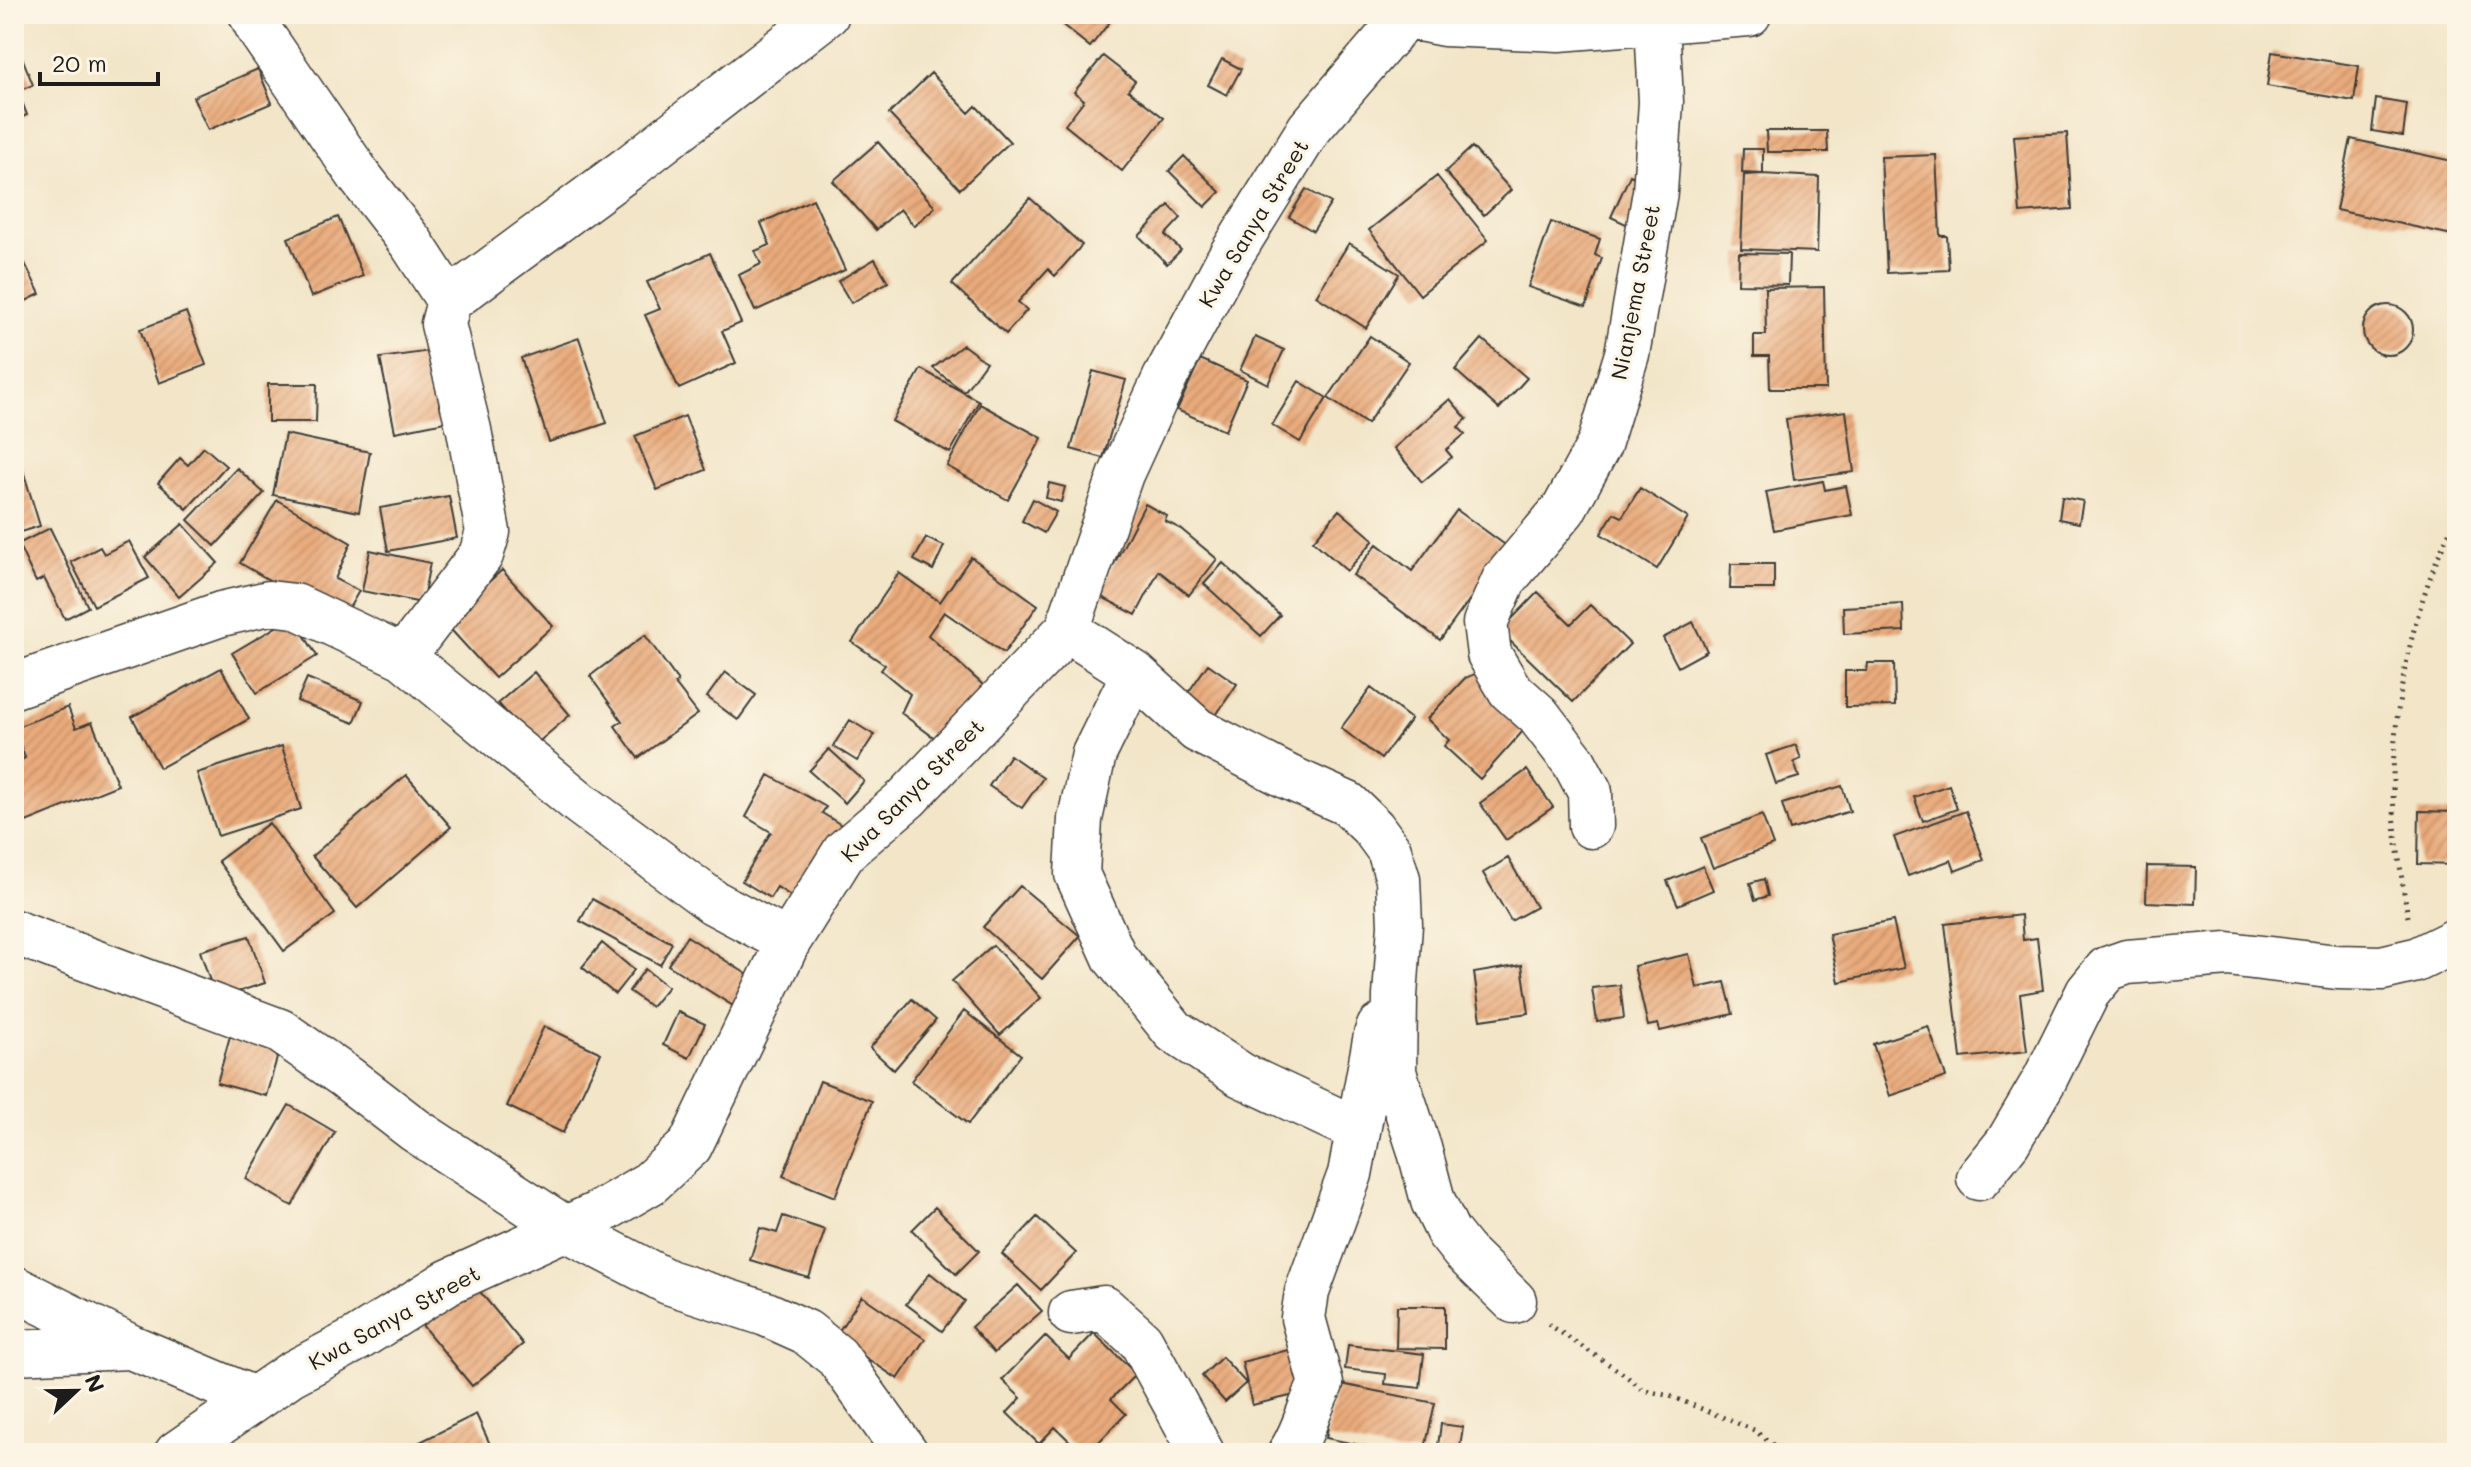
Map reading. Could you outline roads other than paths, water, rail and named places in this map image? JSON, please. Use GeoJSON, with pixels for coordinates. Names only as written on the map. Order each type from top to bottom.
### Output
{"type":"FeatureCollection","features":[{"type":"Feature","properties":{"kind":"street"},"geometry":{"type":"LineString","coordinates":[[251,14],[360,177],[412,244],[449,301]]}},
{"type":"Feature","properties":{"kind":"street"},"geometry":{"type":"LineString","coordinates":[[403,657],[481,555],[488,532],[443,324],[449,301],[630,167],[827,14]]}},
{"type":"Feature","properties":{"kind":"street"},"geometry":{"type":"LineString","coordinates":[[1399,16],[1444,24],[1559,29],[1749,14]]}},
{"type":"Feature","properties":{"kind":"street","name":"Kwa Sanya Street"},"geometry":{"type":"LineString","coordinates":[[177,1453],[291,1374],[357,1339],[448,1282],[568,1230],[650,1183],[690,1146],[788,942],[845,851],[907,798],[1067,630],[1121,474],[1165,378],[1228,260],[1309,129],[1399,16]]}},
{"type":"Feature","properties":{"kind":"street","name":"Nianjema Street"},"geometry":{"type":"LineString","coordinates":[[1591,826],[1590,792],[1574,762],[1538,715],[1510,690],[1489,654],[1485,623],[1504,580],[1564,509],[1599,445],[1627,354],[1655,192],[1661,102],[1657,22]]}},
{"type":"Feature","properties":{"kind":"street"},"geometry":{"type":"LineString","coordinates":[[14,686],[221,614],[269,603],[295,606],[403,657],[581,804],[713,902],[788,942]]}},
{"type":"Feature","properties":{"kind":"street"},"geometry":{"type":"LineString","coordinates":[[1067,630],[1134,673],[1197,730],[1348,804],[1373,828],[1389,850],[1398,879],[1400,925],[1394,1072],[1433,1201],[1448,1232],[1514,1301]]}},
{"type":"Feature","properties":{"kind":"street"},"geometry":{"type":"LineString","coordinates":[[1134,673],[1094,754],[1080,819],[1077,874],[1115,958],[1174,1031],[1241,1075],[1358,1130]]}},
{"type":"Feature","properties":{"kind":"street"},"geometry":{"type":"LineString","coordinates":[[14,932],[280,1031],[415,1130],[568,1230],[668,1282],[766,1314],[806,1332],[837,1357],[906,1453]]}},
{"type":"Feature","properties":{"kind":"street"},"geometry":{"type":"LineString","coordinates":[[1979,1178],[2008,1142],[2045,1079],[2088,992],[2107,969],[2127,962],[2228,954],[2337,967],[2382,968],[2416,960],[2457,940]]}},
{"type":"Feature","properties":{"kind":"street"},"geometry":{"type":"LineString","coordinates":[[1290,1453],[1301,1437],[1306,1413],[1321,1384],[1303,1318],[1307,1292],[1350,1174],[1376,1035],[1395,996]]}},
{"type":"Feature","properties":{"kind":"street"},"geometry":{"type":"LineString","coordinates":[[15,1288],[131,1347],[254,1399]]}},
{"type":"Feature","properties":{"kind":"street"},"geometry":{"type":"LineString","coordinates":[[1071,1313],[1104,1308],[1141,1341],[1202,1453]]}},
{"type":"Feature","properties":{"kind":"street"},"geometry":{"type":"LineString","coordinates":[[14,1352],[131,1347]]}}]}
